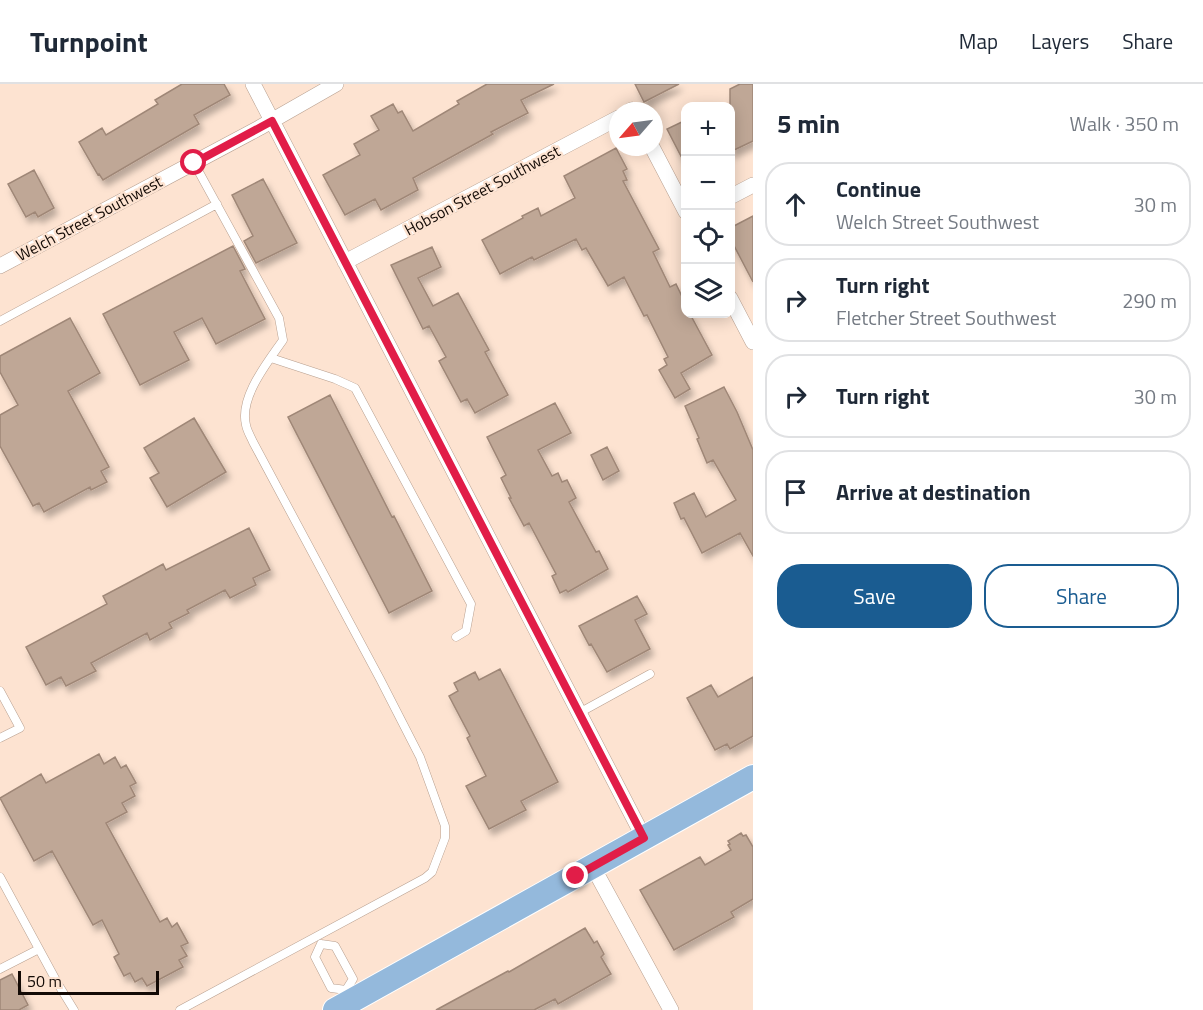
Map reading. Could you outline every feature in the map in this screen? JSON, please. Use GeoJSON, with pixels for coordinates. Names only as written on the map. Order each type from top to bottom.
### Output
{"type":"FeatureCollection","features":[{"type":"Feature","properties":{"kind":"main road"},"geometry":{"type":"LineString","coordinates":[[344,1000],[593,867],[753,777]]}},
{"type":"Feature","properties":{"kind":"street"},"geometry":{"type":"LineString","coordinates":[[253,84],[644,838]]}},
{"type":"Feature","properties":{"kind":"street","name":"Welch Street Southwest"},"geometry":{"type":"LineString","coordinates":[[0,266],[272,121],[336,84]]}},
{"type":"Feature","properties":{"kind":"street","name":"Hobson Street Southwest"},"geometry":{"type":"LineString","coordinates":[[345,262],[609,123]]}},
{"type":"Feature","properties":{"kind":"street"},"geometry":{"type":"LineString","coordinates":[[657,156],[685,210]]}},
{"type":"Feature","properties":{"kind":"street"},"geometry":{"type":"LineString","coordinates":[[735,194],[753,185]]}},
{"type":"Feature","properties":{"kind":"street"},"geometry":{"type":"LineString","coordinates":[[735,308],[753,342]]}},
{"type":"Feature","properties":{"kind":"street"},"geometry":{"type":"LineString","coordinates":[[593,867],[671,1010]]}},
{"type":"Feature","properties":{"kind":"lane"},"geometry":{"type":"LineString","coordinates":[[180,1010],[319,940],[425,878],[432,872],[445,838],[445,826],[420,758],[245,424],[245,410],[254,381],[283,340],[279,318],[194,163]]}},
{"type":"Feature","properties":{"kind":"lane"},"geometry":{"type":"LineString","coordinates":[[0,321],[217,204]]}},
{"type":"Feature","properties":{"kind":"lane"},"geometry":{"type":"LineString","coordinates":[[271,358],[336,379],[355,388],[471,604],[466,631],[456,637]]}},
{"type":"Feature","properties":{"kind":"lane"},"geometry":{"type":"LineString","coordinates":[[579,713],[650,674]]}},
{"type":"Feature","properties":{"kind":"lane"},"geometry":{"type":"LineString","coordinates":[[0,691],[20,728],[0,738]]}},
{"type":"Feature","properties":{"kind":"lane"},"geometry":{"type":"LineString","coordinates":[[0,877],[74,1010]]}},
{"type":"Feature","properties":{"kind":"lane"},"geometry":{"type":"LineString","coordinates":[[319,940],[335,946],[353,979],[344,1000],[331,988],[315,957],[319,940]]}},
{"type":"Feature","properties":{"kind":"lane"},"geometry":{"type":"LineString","coordinates":[[0,969],[39,949]]}},
{"type":"Feature","properties":{"kind":"building"},"geometry":{"type":"Polygon","coordinates":[[[182,84],[224,84],[230,95],[194,115],[199,124],[103,180],[79,142],[102,128],[106,135],[158,104],[155,100],[182,84]]]}},
{"type":"Feature","properties":{"kind":"building"},"geometry":{"type":"Polygon","coordinates":[[[487,84],[554,84],[521,100],[528,113],[413,178],[418,190],[381,210],[375,199],[345,215],[323,175],[360,155],[354,144],[379,130],[371,116],[393,104],[398,113],[402,111],[413,131],[459,104],[457,101],[487,84]]]}},
{"type":"Feature","properties":{"kind":"building"},"geometry":{"type":"Polygon","coordinates":[[[635,84],[679,84],[644,102],[635,84]]]}},
{"type":"Feature","properties":{"kind":"building"},"geometry":{"type":"Polygon","coordinates":[[[740,84],[753,84],[753,141],[735,150],[735,102],[730,102],[730,89],[740,84]]]}},
{"type":"Feature","properties":{"kind":"building"},"geometry":{"type":"Polygon","coordinates":[[[681,122],[681,156],[667,129],[681,122]]]}},
{"type":"Feature","properties":{"kind":"building"},"geometry":{"type":"Polygon","coordinates":[[[609,152],[609,156],[620,156],[627,169],[623,171],[627,180],[623,181],[659,249],[653,252],[670,287],[676,284],[681,294],[681,318],[692,318],[712,355],[681,373],[690,389],[675,398],[659,370],[667,365],[664,359],[668,357],[647,315],[644,316],[624,277],[608,286],[586,248],[582,250],[576,239],[534,260],[532,257],[500,274],[482,240],[538,208],[541,216],[575,198],[564,176],[609,152]]]}},
{"type":"Feature","properties":{"kind":"building"},"geometry":{"type":"Polygon","coordinates":[[[34,170],[54,208],[38,217],[35,212],[26,217],[8,184],[34,170]]]}},
{"type":"Feature","properties":{"kind":"building"},"geometry":{"type":"Polygon","coordinates":[[[263,179],[297,243],[256,263],[244,241],[253,236],[232,195],[263,179]]]}},
{"type":"Feature","properties":{"kind":"building"},"geometry":{"type":"Polygon","coordinates":[[[753,216],[753,282],[735,248],[735,225],[753,216]]]}},
{"type":"Feature","properties":{"kind":"building"},"geometry":{"type":"Polygon","coordinates":[[[233,246],[245,269],[240,271],[265,319],[216,344],[202,318],[174,332],[189,360],[140,385],[103,314],[233,246]]]}},
{"type":"Feature","properties":{"kind":"building"},"geometry":{"type":"Polygon","coordinates":[[[432,247],[441,267],[418,278],[433,306],[458,293],[489,350],[485,352],[508,395],[475,413],[467,399],[461,402],[439,361],[446,357],[429,326],[423,329],[391,265],[432,247]]]}},
{"type":"Feature","properties":{"kind":"building"},"geometry":{"type":"Polygon","coordinates":[[[70,318],[100,373],[68,391],[109,467],[101,471],[107,482],[91,490],[90,487],[44,512],[39,503],[33,506],[0,446],[0,415],[18,405],[0,372],[0,356],[70,318]]]}},
{"type":"Feature","properties":{"kind":"building"},"geometry":{"type":"Polygon","coordinates":[[[724,387],[753,450],[753,556],[740,533],[702,553],[674,503],[694,493],[706,517],[736,500],[713,460],[707,463],[685,406],[724,387]]]}},
{"type":"Feature","properties":{"kind":"building"},"geometry":{"type":"Polygon","coordinates":[[[330,395],[432,591],[389,613],[288,417],[330,395]]]}},
{"type":"Feature","properties":{"kind":"building"},"geometry":{"type":"Polygon","coordinates":[[[555,403],[571,433],[538,450],[552,476],[558,473],[562,482],[567,480],[576,498],[569,502],[596,552],[599,551],[608,569],[568,592],[566,590],[560,593],[552,576],[556,574],[529,523],[524,526],[509,498],[511,498],[501,478],[506,475],[487,437],[555,403]]]}},
{"type":"Feature","properties":{"kind":"building"},"geometry":{"type":"Polygon","coordinates":[[[194,418],[226,472],[167,507],[150,478],[159,473],[144,448],[194,418]]]}},
{"type":"Feature","properties":{"kind":"building"},"geometry":{"type":"Polygon","coordinates":[[[607,447],[619,471],[603,480],[591,455],[607,447]]]}},
{"type":"Feature","properties":{"kind":"building"},"geometry":{"type":"Polygon","coordinates":[[[249,528],[270,570],[253,578],[256,585],[230,598],[225,590],[187,610],[189,613],[169,623],[172,628],[150,640],[147,633],[91,663],[96,671],[66,686],[61,677],[46,685],[26,647],[107,604],[103,596],[163,564],[166,570],[249,528]]]}},
{"type":"Feature","properties":{"kind":"building"},"geometry":{"type":"Polygon","coordinates":[[[637,596],[647,614],[635,620],[650,649],[607,672],[579,626],[637,596]]]}},
{"type":"Feature","properties":{"kind":"building"},"geometry":{"type":"Polygon","coordinates":[[[500,669],[558,782],[521,801],[526,810],[489,829],[466,786],[486,776],[467,738],[470,736],[449,696],[458,691],[454,683],[475,672],[479,680],[500,669]]]}},
{"type":"Feature","properties":{"kind":"building"},"geometry":{"type":"Polygon","coordinates":[[[753,677],[753,736],[730,749],[727,744],[715,750],[687,698],[711,685],[718,697],[753,677]]]}},
{"type":"Feature","properties":{"kind":"building"},"geometry":{"type":"Polygon","coordinates":[[[99,754],[104,764],[115,757],[121,768],[126,765],[136,783],[130,786],[135,796],[122,803],[127,812],[106,823],[160,922],[167,918],[172,927],[177,923],[188,943],[181,946],[187,956],[179,960],[183,967],[147,986],[142,978],[135,982],[130,973],[124,976],[114,957],[119,954],[102,920],[93,925],[52,851],[34,861],[0,798],[41,774],[46,783],[99,754]]]}},
{"type":"Feature","properties":{"kind":"building"},"geometry":{"type":"Polygon","coordinates":[[[741,833],[743,836],[746,835],[753,847],[753,899],[731,912],[734,917],[674,950],[640,890],[700,857],[705,865],[731,850],[728,841],[741,833]]]}},
{"type":"Feature","properties":{"kind":"building"},"geometry":{"type":"Polygon","coordinates":[[[585,928],[594,943],[597,941],[604,954],[601,957],[611,974],[558,1004],[555,999],[534,1010],[436,1010],[509,972],[585,928]]]}},
{"type":"Feature","properties":{"kind":"building"},"geometry":{"type":"Polygon","coordinates":[[[12,974],[28,1005],[19,1010],[0,1010],[0,980],[12,974]]]}},
{"type":"Feature","properties":{"kind":"route"},"geometry":{"type":"LineString","coordinates":[[194,163],[272,121],[644,838],[576,876]]}}]}
